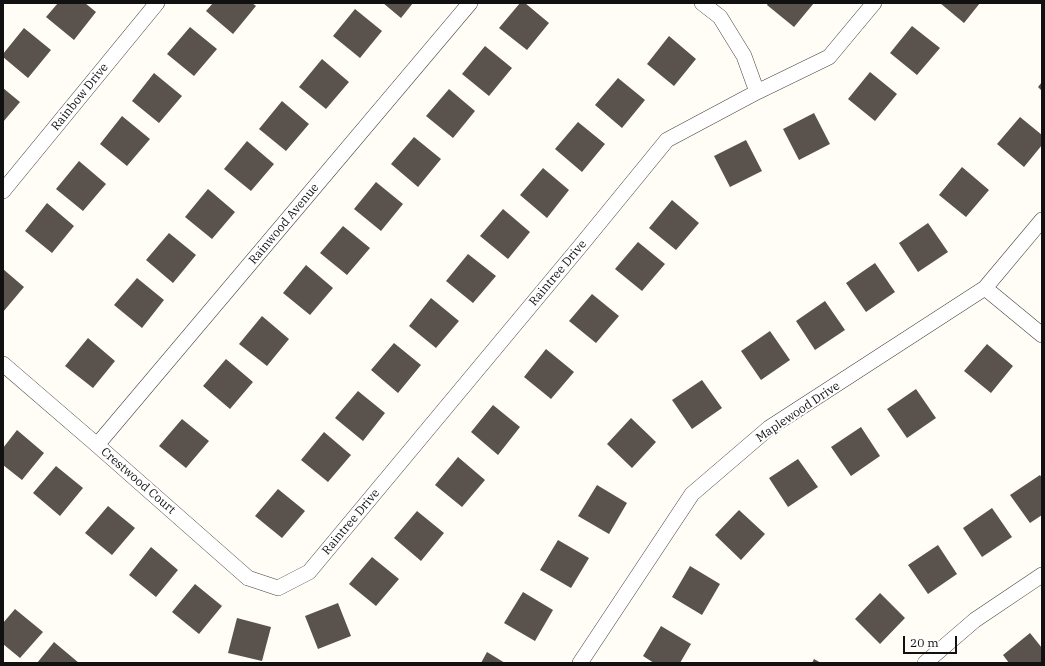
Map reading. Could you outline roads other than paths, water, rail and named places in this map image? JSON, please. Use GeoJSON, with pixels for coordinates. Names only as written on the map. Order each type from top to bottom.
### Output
{"type":"FeatureCollection","features":[{"type":"Feature","properties":{"kind":"street","name":"Rainbow Drive"},"geometry":{"type":"LineString","coordinates":[[3,192],[157,3]]}},
{"type":"Feature","properties":{"kind":"street","name":"Rainwood Avenue"},"geometry":{"type":"LineString","coordinates":[[97,445],[470,3]]}},
{"type":"Feature","properties":{"kind":"street"},"geometry":{"type":"LineString","coordinates":[[702,3],[720,17],[724,23],[744,56],[757,92]]}},
{"type":"Feature","properties":{"kind":"street","name":"Raintree Drive"},"geometry":{"type":"LineString","coordinates":[[278,588],[309,572],[582,244],[666,140],[757,92],[829,57],[874,3]]}},
{"type":"Feature","properties":{"kind":"street","name":"Maplewood Drive"},"geometry":{"type":"LineString","coordinates":[[580,663],[692,494],[769,428],[985,288],[1042,220]]}},
{"type":"Feature","properties":{"kind":"street"},"geometry":{"type":"LineString","coordinates":[[985,288],[1042,335]]}},
{"type":"Feature","properties":{"kind":"street","name":"Crestwood Court"},"geometry":{"type":"LineString","coordinates":[[3,364],[248,578],[278,588]]}},
{"type":"Feature","properties":{"kind":"street"},"geometry":{"type":"LineString","coordinates":[[925,663],[974,620],[1042,575]]}}]}
